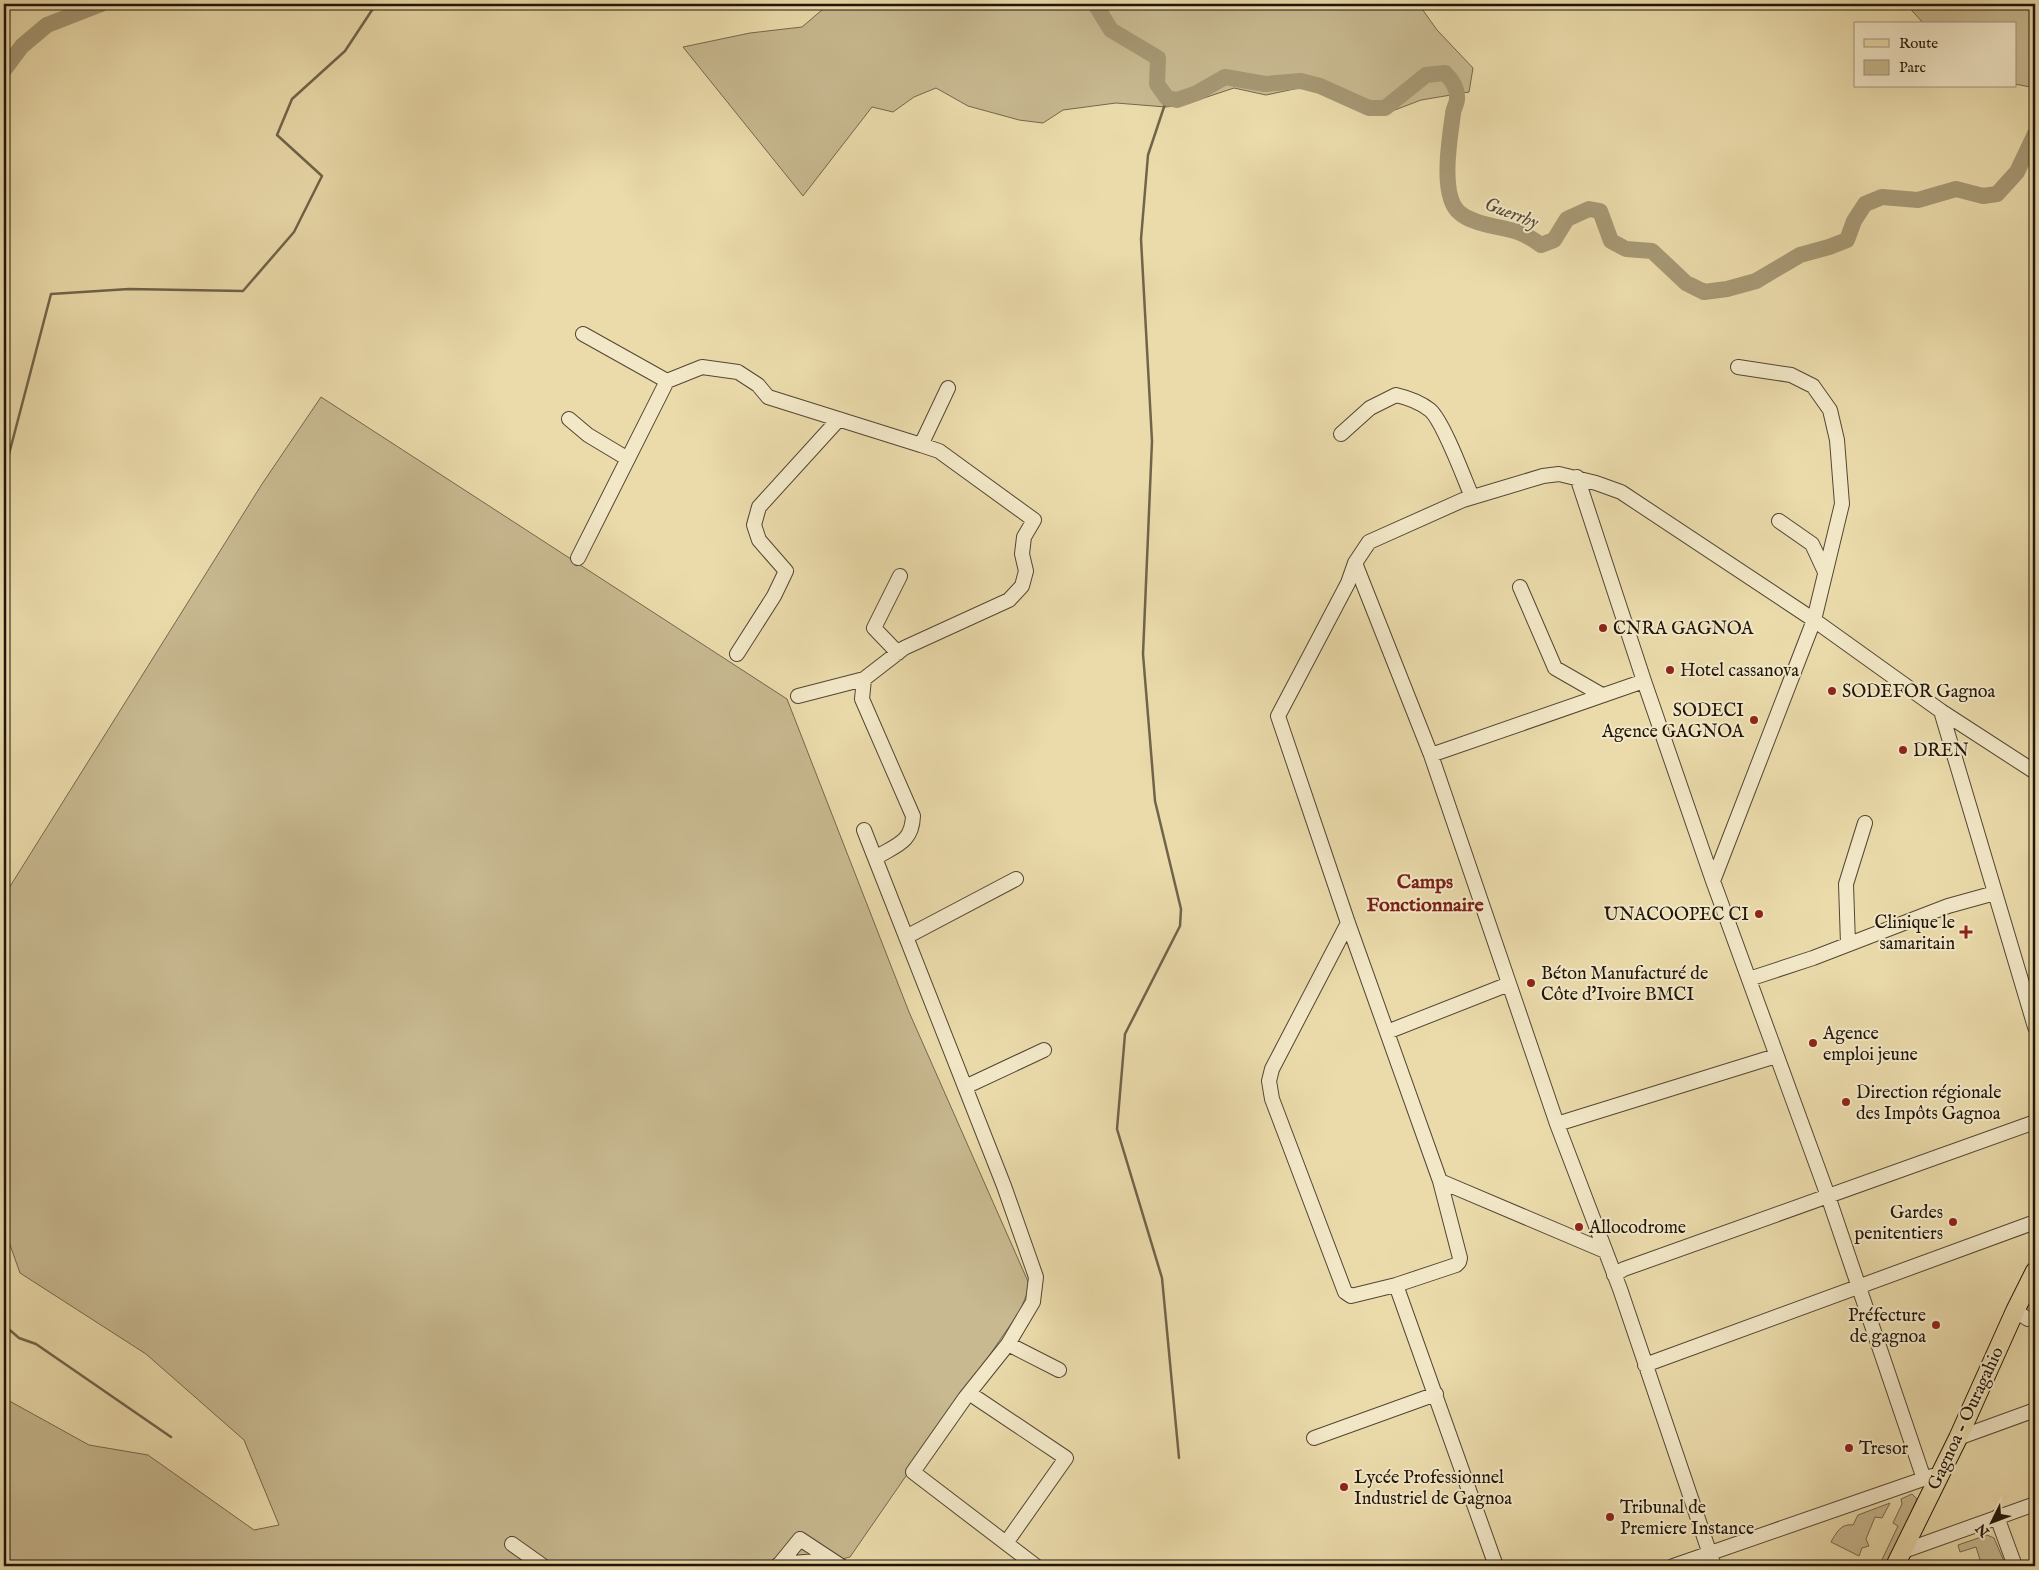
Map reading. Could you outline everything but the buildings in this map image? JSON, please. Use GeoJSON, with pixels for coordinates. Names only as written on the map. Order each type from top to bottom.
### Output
{"type":"FeatureCollection","features":[{"type":"Feature","properties":{"kind":"main road","name":"Gagnoa - Ouragahio"},"geometry":{"type":"LineString","coordinates":[[1898,1559],[1931,1477],[1958,1438],[2035,1271]]}},
{"type":"Feature","properties":{"kind":"street"},"geometry":{"type":"LineString","coordinates":[[583,334],[667,381]]}},
{"type":"Feature","properties":{"kind":"street"},"geometry":{"type":"LineString","coordinates":[[578,558],[667,381],[702,367],[738,372],[758,385],[768,397],[921,444],[938,451],[1034,520],[1024,537],[1022,554],[1026,571],[1022,586],[1009,600],[904,648],[864,679],[798,696]]}},
{"type":"Feature","properties":{"kind":"street"},"geometry":{"type":"LineString","coordinates":[[1713,881],[1814,620],[1842,504],[1837,440],[1830,410],[1813,386],[1791,375],[1738,367]]}},
{"type":"Feature","properties":{"kind":"street"},"geometry":{"type":"LineString","coordinates":[[921,444],[948,388]]}},
{"type":"Feature","properties":{"kind":"street"},"geometry":{"type":"LineString","coordinates":[[1342,434],[1370,408],[1396,395],[1412,398],[1432,411],[1444,431],[1472,497]]}},
{"type":"Feature","properties":{"kind":"street"},"geometry":{"type":"LineString","coordinates":[[569,419],[588,435],[628,459]]}},
{"type":"Feature","properties":{"kind":"street"},"geometry":{"type":"LineString","coordinates":[[737,654],[774,596],[786,571],[759,540],[754,525],[759,507],[838,419]]}},
{"type":"Feature","properties":{"kind":"street"},"geometry":{"type":"LineString","coordinates":[[1348,924],[1272,1069],[1269,1081],[1272,1099],[1345,1292],[1351,1296],[1396,1285],[1456,1265],[1460,1258],[1440,1181],[1348,924],[1278,716],[1348,583],[1355,563],[1369,542],[1472,497],[1544,476],[1559,474],[1621,492],[1814,620],[1941,712],[2035,772]]}},
{"type":"Feature","properties":{"kind":"street"},"geometry":{"type":"LineString","coordinates":[[1578,478],[1644,680],[1713,881],[1828,1196],[1858,1286],[1931,1477],[1712,1560],[1673,1566]]}},
{"type":"Feature","properties":{"kind":"street"},"geometry":{"type":"LineString","coordinates":[[1779,521],[1812,544],[1826,572]]}},
{"type":"Feature","properties":{"kind":"street"},"geometry":{"type":"LineString","coordinates":[[1355,563],[1431,755],[1557,1124],[1620,1289],[1712,1560]]}},
{"type":"Feature","properties":{"kind":"street"},"geometry":{"type":"LineString","coordinates":[[898,653],[874,628],[900,576]]}},
{"type":"Feature","properties":{"kind":"street"},"geometry":{"type":"LineString","coordinates":[[1520,587],[1555,668],[1602,695]]}},
{"type":"Feature","properties":{"kind":"street"},"geometry":{"type":"LineString","coordinates":[[864,679],[862,699],[913,816],[913,828],[906,839],[875,858]]}},
{"type":"Feature","properties":{"kind":"street"},"geometry":{"type":"LineString","coordinates":[[1431,755],[1644,680]]}},
{"type":"Feature","properties":{"kind":"street"},"geometry":{"type":"LineString","coordinates":[[1941,712],[2035,1027]]}},
{"type":"Feature","properties":{"kind":"street"},"geometry":{"type":"LineString","coordinates":[[1848,944],[1846,884],[1866,823]]}},
{"type":"Feature","properties":{"kind":"street"},"geometry":{"type":"LineString","coordinates":[[864,830],[1004,1186],[1036,1277],[1033,1302],[1008,1344],[969,1393],[913,1472],[1036,1566]]}},
{"type":"Feature","properties":{"kind":"street"},"geometry":{"type":"LineString","coordinates":[[906,937],[1016,879]]}},
{"type":"Feature","properties":{"kind":"street"},"geometry":{"type":"LineString","coordinates":[[1749,979],[1813,958],[1948,906],[1995,893]]}},
{"type":"Feature","properties":{"kind":"street"},"geometry":{"type":"LineString","coordinates":[[1387,1032],[1509,984]]}},
{"type":"Feature","properties":{"kind":"street"},"geometry":{"type":"LineString","coordinates":[[965,1087],[1044,1050]]}},
{"type":"Feature","properties":{"kind":"street"},"geometry":{"type":"LineString","coordinates":[[1557,1124],[1776,1056]]}},
{"type":"Feature","properties":{"kind":"street"},"geometry":{"type":"LineString","coordinates":[[1614,1275],[2035,1122]]}},
{"type":"Feature","properties":{"kind":"street"},"geometry":{"type":"LineString","coordinates":[[1440,1181],[1605,1251]]}},
{"type":"Feature","properties":{"kind":"street"},"geometry":{"type":"LineString","coordinates":[[1645,1365],[2035,1222]]}},
{"type":"Feature","properties":{"kind":"street"},"geometry":{"type":"LineString","coordinates":[[1396,1285],[1496,1566]]}},
{"type":"Feature","properties":{"kind":"street"},"geometry":{"type":"LineString","coordinates":[[2015,1311],[2028,1319],[2035,1318]]}},
{"type":"Feature","properties":{"kind":"street"},"geometry":{"type":"LineString","coordinates":[[1008,1344],[1059,1370]]}},
{"type":"Feature","properties":{"kind":"street"},"geometry":{"type":"LineString","coordinates":[[969,1393],[1066,1458],[1006,1543]]}},
{"type":"Feature","properties":{"kind":"street"},"geometry":{"type":"LineString","coordinates":[[1314,1438],[1436,1394]]}},
{"type":"Feature","properties":{"kind":"street"},"geometry":{"type":"LineString","coordinates":[[1958,1438],[2035,1410]]}},
{"type":"Feature","properties":{"kind":"street"},"geometry":{"type":"LineString","coordinates":[[1898,1559],[2035,1504]]}},
{"type":"Feature","properties":{"kind":"street"},"geometry":{"type":"LineString","coordinates":[[1997,1518],[2015,1566]]}},
{"type":"Feature","properties":{"kind":"street"},"geometry":{"type":"LineString","coordinates":[[778,1565],[800,1539],[836,1563]]}},
{"type":"Feature","properties":{"kind":"street"},"geometry":{"type":"LineString","coordinates":[[512,1544],[543,1566]]}},
{"type":"Feature","properties":{"kind":"street"},"geometry":{"type":"LineString","coordinates":[[778,1565],[836,1563]]}},
{"type":"Feature","properties":{"kind":"green space"},"geometry":{"type":"Polygon","coordinates":[[[829,4],[1423,4],[1420,6],[1437,30],[1473,68],[1469,92],[1421,100],[1387,113],[1369,115],[1314,89],[1299,88],[1266,95],[1234,88],[1183,105],[1166,107],[1116,103],[1063,110],[1043,123],[1019,120],[968,106],[936,88],[914,97],[893,112],[872,107],[803,196],[683,47],[750,33],[802,27],[829,4]]]}},
{"type":"Feature","properties":{"kind":"green space"},"geometry":{"type":"Polygon","coordinates":[[[1906,4],[2035,4],[2035,88],[2016,84],[2016,22],[1922,22],[1906,4]]]}},
{"type":"Feature","properties":{"kind":"green space"},"geometry":{"type":"Polygon","coordinates":[[[2035,88],[2035,192],[2030,191],[2035,88]]]}},
{"type":"Feature","properties":{"kind":"green space"},"geometry":{"type":"Polygon","coordinates":[[[321,397],[787,699],[909,1012],[1030,1286],[1020,1311],[850,1557],[815,1566],[4,1566],[4,1398],[89,1445],[148,1455],[254,1530],[279,1525],[244,1440],[146,1354],[20,1273],[4,1228],[4,896],[262,484],[321,397]]]}},
{"type":"Feature","properties":{"kind":"green space"},"geometry":{"type":"Polygon","coordinates":[[[1912,1494],[1917,1499],[1887,1566],[1879,1566],[1898,1526],[1893,1523],[1902,1504],[1901,1499],[1912,1494]]]}},
{"type":"Feature","properties":{"kind":"green space"},"geometry":{"type":"Polygon","coordinates":[[[1890,1503],[1882,1518],[1875,1517],[1866,1539],[1869,1546],[1862,1548],[1859,1556],[1831,1542],[1842,1527],[1853,1525],[1858,1515],[1890,1503]]]}},
{"type":"Feature","properties":{"kind":"green space"},"geometry":{"type":"Polygon","coordinates":[[[1987,1535],[1994,1538],[2006,1566],[1997,1566],[1994,1560],[1982,1566],[1976,1547],[1960,1552],[1958,1545],[1987,1535]]]}},
{"type":"Feature","properties":{"kind":"waterway","name":"Guerrhy"},"geometry":{"type":"LineString","coordinates":[[4,70],[22,46],[47,25],[101,4]]}},
{"type":"Feature","properties":{"kind":"waterway"},"geometry":{"type":"LineString","coordinates":[[4,473],[51,294],[129,289],[243,291],[294,232],[322,176],[277,135],[292,99],[345,51],[376,4]]}},
{"type":"Feature","properties":{"kind":"waterway","name":"Guerrhy"},"geometry":{"type":"LineString","coordinates":[[1095,4],[1111,30],[1158,58],[1157,84],[1167,98],[1177,100],[1197,93],[1225,77],[1265,84],[1301,81],[1320,86],[1369,108],[1385,108],[1426,75],[1445,73],[1457,91],[1457,101],[1453,112],[1450,137],[1448,181],[1454,205],[1460,213],[1479,223],[1518,232],[1541,245],[1554,240],[1567,219],[1589,209],[1600,211],[1611,241],[1626,249],[1652,251],[1686,283],[1704,292],[1727,289],[1756,281],[1800,255],[1847,240],[1854,221],[1865,204],[1882,197],[1918,200],[1956,189],[1983,196],[1997,194],[2017,172],[2035,134]]}},
{"type":"Feature","properties":{"kind":"waterway"},"geometry":{"type":"LineString","coordinates":[[1167,98],[1148,155],[1141,239],[1152,441],[1143,654],[1155,801],[1181,909],[1180,926],[1125,1034],[1117,1129],[1162,1278],[1179,1458]]}},
{"type":"Feature","properties":{"kind":"waterway"},"geometry":{"type":"LineString","coordinates":[[4,1325],[19,1338],[36,1344],[171,1437]]}},
{"type":"Feature","properties":{"kind":"place","name":"CNRA GAGNOA"},"geometry":{"type":"Point","coordinates":[1603,628]}},
{"type":"Feature","properties":{"kind":"place","name":"Hotel cassanova"},"geometry":{"type":"Point","coordinates":[1670,670]}},
{"type":"Feature","properties":{"kind":"place","name":"SODEFOR Gagnoa"},"geometry":{"type":"Point","coordinates":[1832,691]}},
{"type":"Feature","properties":{"kind":"place","name":"SODECI Agence GAGNOA"},"geometry":{"type":"Point","coordinates":[1754,720]}},
{"type":"Feature","properties":{"kind":"place","name":"DREN"},"geometry":{"type":"Point","coordinates":[1903,750]}},
{"type":"Feature","properties":{"kind":"place","name":"UNACOOPEC CI"},"geometry":{"type":"Point","coordinates":[1759,914]}},
{"type":"Feature","properties":{"kind":"place","name":"Clinique le samaritain"},"geometry":{"type":"Point","coordinates":[1966,932]}},
{"type":"Feature","properties":{"kind":"place","name":"Béton Manufacturé de Côte d'Ivoire BMCI"},"geometry":{"type":"Point","coordinates":[1531,983]}},
{"type":"Feature","properties":{"kind":"place","name":"Agence emploi jeune"},"geometry":{"type":"Point","coordinates":[1813,1043]}},
{"type":"Feature","properties":{"kind":"place","name":"Direction régionale des Impôts Gagnoa"},"geometry":{"type":"Point","coordinates":[1846,1102]}},
{"type":"Feature","properties":{"kind":"place","name":"Gardes penitentiers"},"geometry":{"type":"Point","coordinates":[1953,1222]}},
{"type":"Feature","properties":{"kind":"place","name":"Allocodrome"},"geometry":{"type":"Point","coordinates":[1579,1227]}},
{"type":"Feature","properties":{"kind":"place","name":"Préfecture de gagnoa"},"geometry":{"type":"Point","coordinates":[1936,1325]}},
{"type":"Feature","properties":{"kind":"place","name":"Tresor"},"geometry":{"type":"Point","coordinates":[1849,1448]}},
{"type":"Feature","properties":{"kind":"place","name":"Lycée Professionnel Industriel de Gagnoa"},"geometry":{"type":"Point","coordinates":[1344,1487]}},
{"type":"Feature","properties":{"kind":"place","name":"Tribunal de Premiere Instance"},"geometry":{"type":"Point","coordinates":[1610,1517]}},
{"type":"Feature","properties":{"kind":"district","name":"Camps Fonctionnaire"},"geometry":{"type":"Point","coordinates":[1425,892]}}]}
